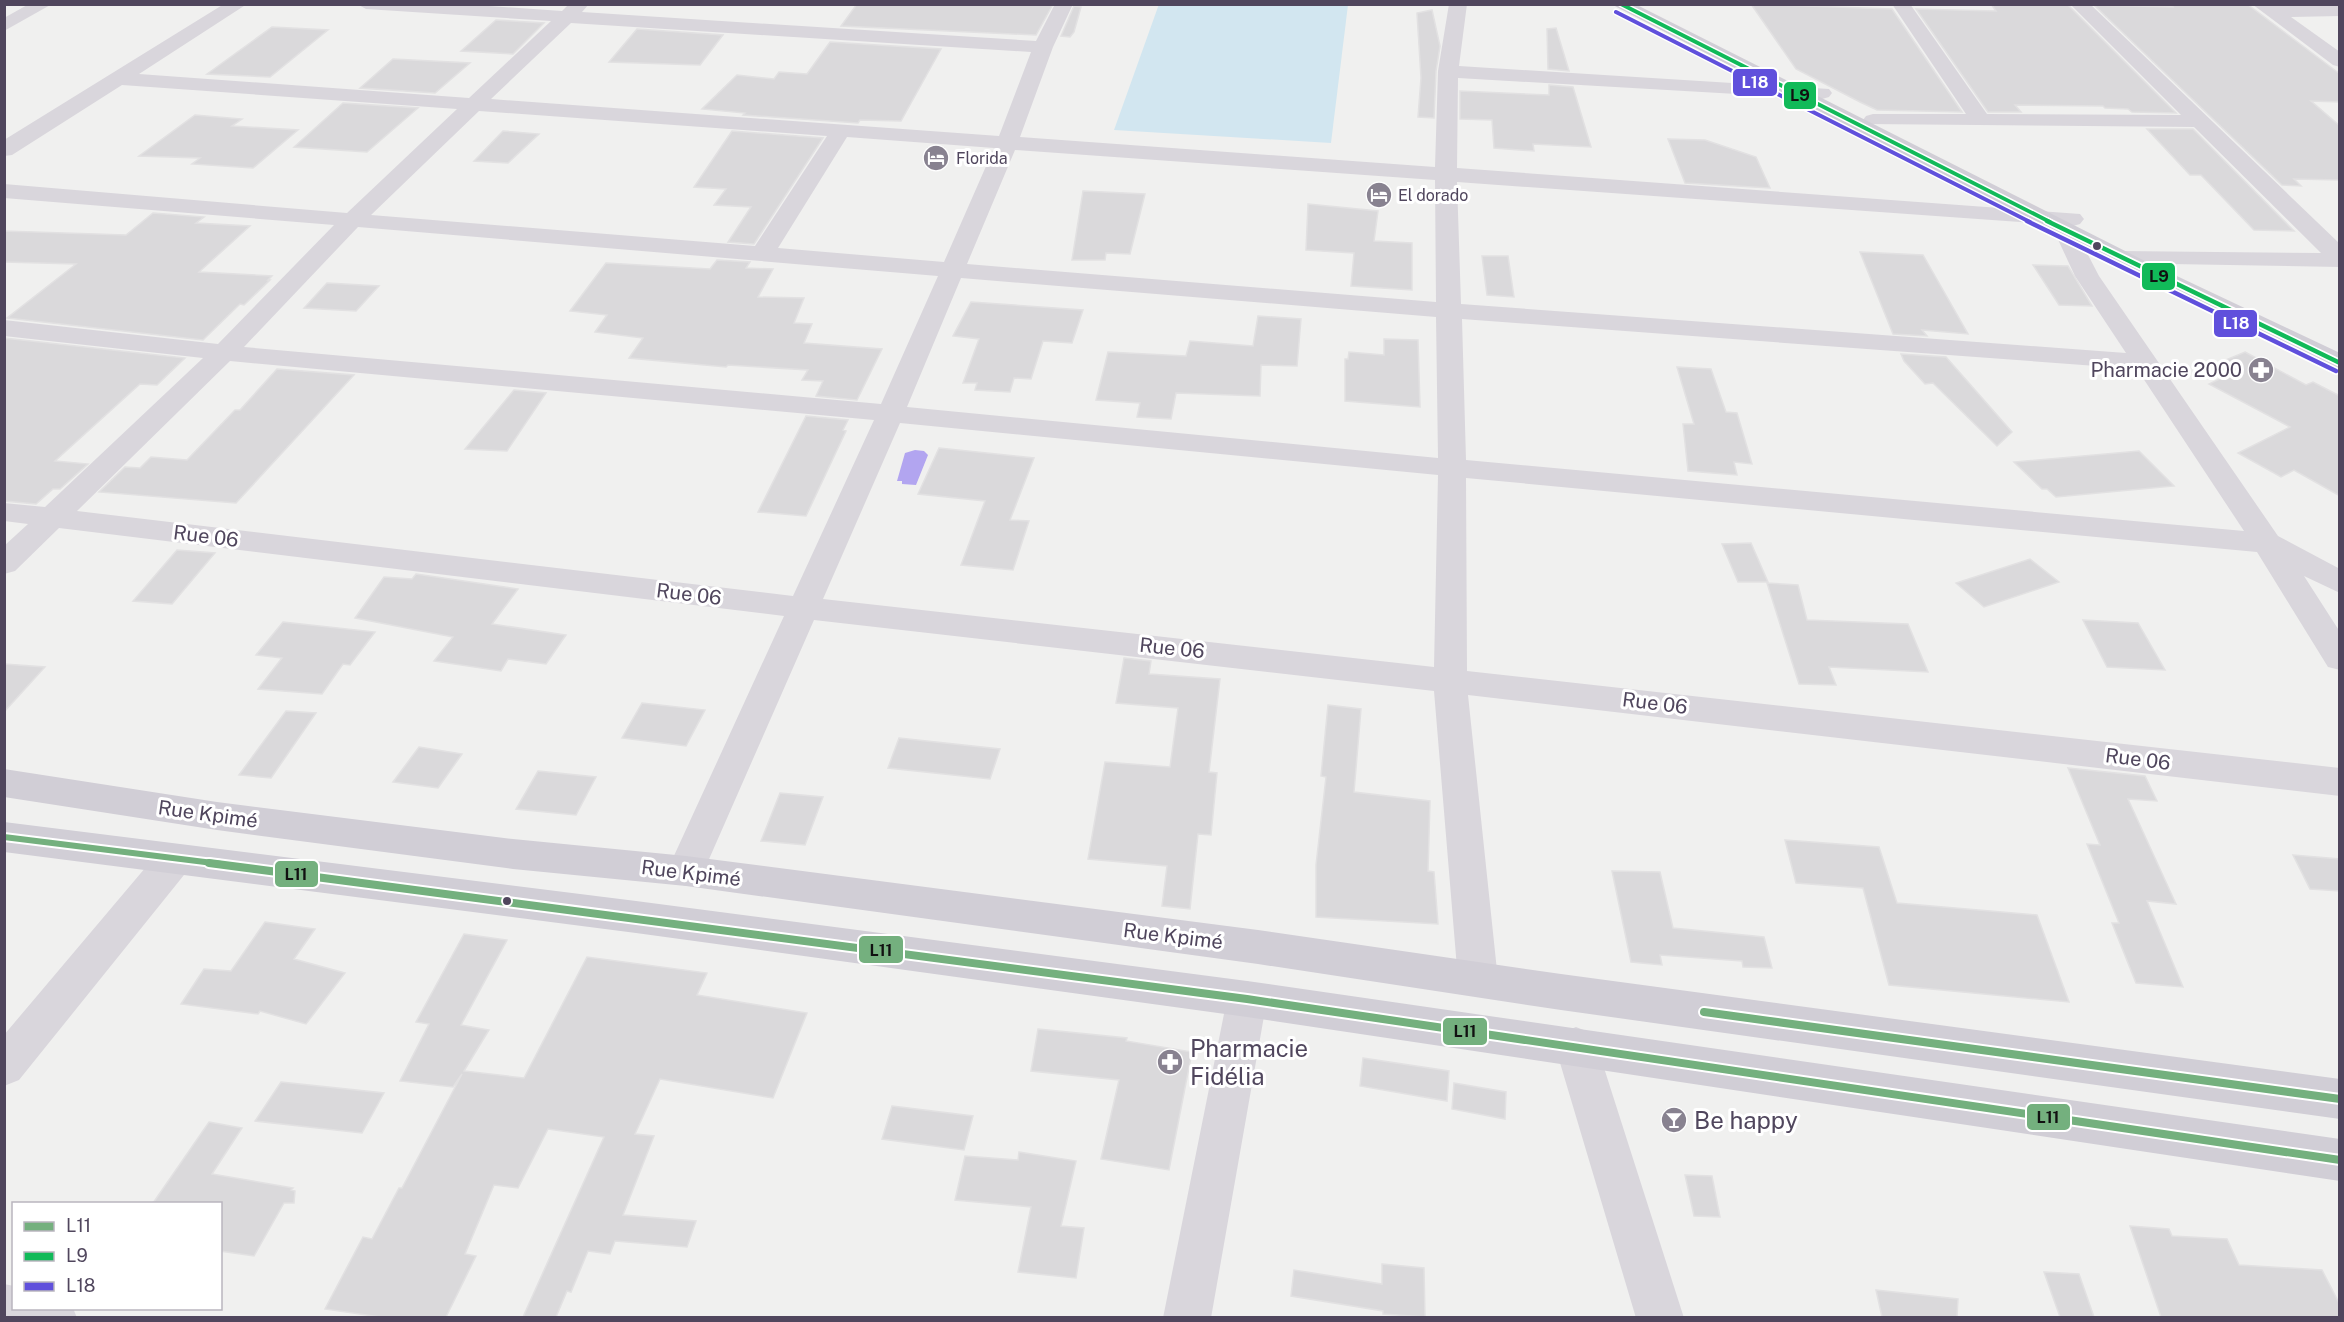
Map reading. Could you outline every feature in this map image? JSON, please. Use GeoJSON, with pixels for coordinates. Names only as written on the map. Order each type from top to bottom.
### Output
{"type":"FeatureCollection","features":[{"type":"Feature","properties":{"kind":"main road"},"geometry":{"type":"LineString","coordinates":[[1620,4],[2034,215],[2069,225],[2152,259],[2340,347]]}},
{"type":"Feature","properties":{"kind":"main road"},"geometry":{"type":"LineString","coordinates":[[1654,4],[2069,225],[2120,258],[2340,363]]}},
{"type":"Feature","properties":{"kind":"main road","name":"Rue Kpimé"},"geometry":{"type":"LineString","coordinates":[[4,783],[217,816],[477,850],[686,871],[1258,947],[1478,980],[2340,1100]]}},
{"type":"Feature","properties":{"kind":"main road"},"geometry":{"type":"LineString","coordinates":[[4,837],[1247,999],[2340,1160]]}},
{"type":"Feature","properties":{"kind":"street"},"geometry":{"type":"LineString","coordinates":[[4,26],[43,4]]}},
{"type":"Feature","properties":{"kind":"street"},"geometry":{"type":"LineString","coordinates":[[6,148],[120,80],[238,4]]}},
{"type":"Feature","properties":{"kind":"street"},"geometry":{"type":"LineString","coordinates":[[366,4],[573,11],[1042,47]]}},
{"type":"Feature","properties":{"kind":"street"},"geometry":{"type":"LineString","coordinates":[[686,871],[890,415],[1006,145],[1042,47],[1064,4]]}},
{"type":"Feature","properties":{"kind":"street"},"geometry":{"type":"LineString","coordinates":[[1458,4],[1448,71],[1446,175],[1452,468],[1450,679],[1478,980]]}},
{"type":"Feature","properties":{"kind":"street"},"geometry":{"type":"LineString","coordinates":[[1901,4],[1981,121]]}},
{"type":"Feature","properties":{"kind":"street"},"geometry":{"type":"LineString","coordinates":[[2079,4],[2340,259]]}},
{"type":"Feature","properties":{"kind":"street"},"geometry":{"type":"LineString","coordinates":[[2267,8],[2340,10]]}},
{"type":"Feature","properties":{"kind":"street"},"geometry":{"type":"LineString","coordinates":[[2267,8],[2340,61]]}},
{"type":"Feature","properties":{"kind":"street"},"geometry":{"type":"LineString","coordinates":[[4,564],[224,353],[353,219],[573,11]]}},
{"type":"Feature","properties":{"kind":"street"},"geometry":{"type":"LineString","coordinates":[[1448,71],[1822,93]]}},
{"type":"Feature","properties":{"kind":"street"},"geometry":{"type":"LineString","coordinates":[[120,80],[1006,145],[2034,215]]}},
{"type":"Feature","properties":{"kind":"street"},"geometry":{"type":"LineString","coordinates":[[1873,120],[2197,121]]}},
{"type":"Feature","properties":{"kind":"street"},"geometry":{"type":"LineString","coordinates":[[762,254],[840,132]]}},
{"type":"Feature","properties":{"kind":"street"},"geometry":{"type":"LineString","coordinates":[[4,191],[1450,311],[2145,362]]}},
{"type":"Feature","properties":{"kind":"street"},"geometry":{"type":"LineString","coordinates":[[2069,225],[2087,276],[2267,543],[2340,659]]}},
{"type":"Feature","properties":{"kind":"street"},"geometry":{"type":"LineString","coordinates":[[2120,258],[2340,259]]}},
{"type":"Feature","properties":{"kind":"street"},"geometry":{"type":"LineString","coordinates":[[4,328],[224,353],[1148,437],[1452,468],[2267,543],[2340,583]]}},
{"type":"Feature","properties":{"kind":"street","name":"Rue 06"},"geometry":{"type":"LineString","coordinates":[[4,512],[805,608],[1450,679],[2340,782]]}},
{"type":"Feature","properties":{"kind":"street"},"geometry":{"type":"LineString","coordinates":[[4,1067],[175,859]]}},
{"type":"Feature","properties":{"kind":"street"},"geometry":{"type":"LineString","coordinates":[[1187,1317],[1247,999]]}},
{"type":"Feature","properties":{"kind":"street"},"geometry":{"type":"LineString","coordinates":[[1576,1046],[1660,1317]]}},
{"type":"Feature","properties":{"kind":"street"},"geometry":{"type":"LineString","coordinates":[[15,1310],[53,1317]]}},
{"type":"Feature","properties":{"kind":"shaded area"},"geometry":{"type":"Polygon","coordinates":[[[1159,4],[1348,5],[1331,143],[1114,130],[1159,4]]]}},
{"type":"Feature","properties":{"kind":"shaded area"},"geometry":{"type":"Polygon","coordinates":[[[915,450],[924,451],[928,455],[916,485],[902,484],[902,481],[897,481],[905,453],[915,450]]]}},
{"type":"Feature","properties":{"kind":"building"},"geometry":{"type":"Polygon","coordinates":[[[857,4],[1047,4],[1052,6],[1036,35],[841,26],[857,4]]]}},
{"type":"Feature","properties":{"kind":"building"},"geometry":{"type":"Polygon","coordinates":[[[1751,4],[1892,9],[1962,112],[1877,110],[1860,102],[1796,69],[1751,4]]]}},
{"type":"Feature","properties":{"kind":"building"},"geometry":{"type":"Polygon","coordinates":[[[1991,4],[2068,5],[2176,113],[2132,112],[2128,109],[2103,106],[2015,105],[2021,112],[1988,112],[1916,9],[1996,11],[1991,4]]]}},
{"type":"Feature","properties":{"kind":"building"},"geometry":{"type":"Polygon","coordinates":[[[2171,4],[2247,4],[2340,74],[2340,102],[2311,101],[2340,126],[2340,180],[2294,179],[2301,186],[2282,185],[2094,5],[2173,7],[2171,4]]]}},
{"type":"Feature","properties":{"kind":"building"},"geometry":{"type":"Polygon","coordinates":[[[1074,6],[1081,7],[1074,32],[1070,37],[1061,36],[1074,6]]]}},
{"type":"Feature","properties":{"kind":"building"},"geometry":{"type":"Polygon","coordinates":[[[1432,10],[1440,46],[1436,71],[1434,118],[1418,117],[1421,78],[1417,13],[1432,10]]]}},
{"type":"Feature","properties":{"kind":"building"},"geometry":{"type":"Polygon","coordinates":[[[496,20],[544,23],[513,54],[461,51],[496,20]]]}},
{"type":"Feature","properties":{"kind":"building"},"geometry":{"type":"Polygon","coordinates":[[[272,27],[328,30],[270,77],[207,74],[272,27]]]}},
{"type":"Feature","properties":{"kind":"building"},"geometry":{"type":"Polygon","coordinates":[[[1556,28],[1569,71],[1548,69],[1547,29],[1556,28]]]}},
{"type":"Feature","properties":{"kind":"building"},"geometry":{"type":"Polygon","coordinates":[[[637,29],[723,35],[700,65],[609,62],[637,29]]]}},
{"type":"Feature","properties":{"kind":"building"},"geometry":{"type":"Polygon","coordinates":[[[830,42],[941,49],[901,121],[860,120],[858,123],[743,115],[745,113],[702,109],[737,75],[774,79],[779,72],[807,74],[830,42]]]}},
{"type":"Feature","properties":{"kind":"building"},"geometry":{"type":"Polygon","coordinates":[[[393,59],[470,63],[435,93],[360,88],[393,59]]]}},
{"type":"Feature","properties":{"kind":"building"},"geometry":{"type":"Polygon","coordinates":[[[1549,85],[1573,87],[1591,147],[1533,144],[1534,151],[1494,148],[1492,120],[1460,119],[1460,91],[1549,95],[1549,85]]]}},
{"type":"Feature","properties":{"kind":"building"},"geometry":{"type":"Polygon","coordinates":[[[343,103],[418,108],[367,152],[294,147],[343,103]]]}},
{"type":"Feature","properties":{"kind":"building"},"geometry":{"type":"Polygon","coordinates":[[[195,115],[242,119],[232,126],[298,130],[253,168],[192,164],[200,158],[139,156],[195,115]]]}},
{"type":"Feature","properties":{"kind":"building"},"geometry":{"type":"Polygon","coordinates":[[[2147,129],[2193,129],[2294,231],[2254,230],[2201,175],[2190,175],[2147,129]]]}},
{"type":"Feature","properties":{"kind":"building"},"geometry":{"type":"Polygon","coordinates":[[[503,131],[539,134],[508,163],[474,161],[503,131]]]}},
{"type":"Feature","properties":{"kind":"building"},"geometry":{"type":"Polygon","coordinates":[[[732,131],[823,138],[754,244],[728,242],[751,207],[714,205],[726,189],[694,187],[732,131]]]}},
{"type":"Feature","properties":{"kind":"building"},"geometry":{"type":"Polygon","coordinates":[[[1668,139],[1705,140],[1756,157],[1770,188],[1685,183],[1668,139]]]}},
{"type":"Feature","properties":{"kind":"building"},"geometry":{"type":"Polygon","coordinates":[[[1083,191],[1145,194],[1130,254],[1106,253],[1105,260],[1072,260],[1083,191]]]}},
{"type":"Feature","properties":{"kind":"building"},"geometry":{"type":"Polygon","coordinates":[[[1308,204],[1378,211],[1374,241],[1412,243],[1412,290],[1351,286],[1354,253],[1306,250],[1308,204]]]}},
{"type":"Feature","properties":{"kind":"building"},"geometry":{"type":"Polygon","coordinates":[[[153,213],[204,217],[196,223],[250,226],[199,272],[272,276],[268,280],[270,280],[244,305],[240,304],[203,340],[7,318],[76,264],[4,262],[4,231],[126,235],[153,213]]]}},
{"type":"Feature","properties":{"kind":"building"},"geometry":{"type":"Polygon","coordinates":[[[1860,252],[1923,255],[1968,334],[1922,330],[1927,336],[1893,334],[1860,252]]]}},
{"type":"Feature","properties":{"kind":"building"},"geometry":{"type":"Polygon","coordinates":[[[1482,256],[1508,256],[1514,297],[1487,295],[1482,256]]]}},
{"type":"Feature","properties":{"kind":"building"},"geometry":{"type":"Polygon","coordinates":[[[717,260],[750,262],[746,268],[773,269],[758,297],[804,298],[794,323],[812,324],[804,343],[882,349],[857,400],[816,396],[823,381],[802,380],[808,370],[728,365],[726,367],[629,358],[643,338],[595,332],[607,315],[570,311],[606,263],[710,269],[717,260]]]}},
{"type":"Feature","properties":{"kind":"building"},"geometry":{"type":"Polygon","coordinates":[[[2033,265],[2068,266],[2092,306],[2059,305],[2033,265]]]}},
{"type":"Feature","properties":{"kind":"building"},"geometry":{"type":"Polygon","coordinates":[[[327,283],[379,286],[356,311],[304,308],[327,283]]]}},
{"type":"Feature","properties":{"kind":"building"},"geometry":{"type":"Polygon","coordinates":[[[971,302],[1083,310],[1072,343],[1043,341],[1031,379],[1014,378],[1010,392],[975,390],[977,383],[963,383],[979,339],[953,336],[971,302]]]}},
{"type":"Feature","properties":{"kind":"building"},"geometry":{"type":"Polygon","coordinates":[[[1258,316],[1301,319],[1297,366],[1261,365],[1260,396],[1176,393],[1171,419],[1137,417],[1140,403],[1096,400],[1108,352],[1186,356],[1190,341],[1253,346],[1258,316]]]}},
{"type":"Feature","properties":{"kind":"building"},"geometry":{"type":"Polygon","coordinates":[[[4,338],[185,358],[157,385],[140,384],[55,461],[88,464],[60,489],[53,489],[36,504],[4,501],[4,338]]]}},
{"type":"Feature","properties":{"kind":"building"},"geometry":{"type":"Polygon","coordinates":[[[1384,339],[1418,340],[1420,407],[1345,401],[1345,359],[1348,359],[1349,352],[1384,355],[1384,339]]]}},
{"type":"Feature","properties":{"kind":"building"},"geometry":{"type":"Polygon","coordinates":[[[2245,352],[2306,385],[2313,382],[2340,396],[2340,496],[2294,470],[2281,477],[2238,453],[2290,427],[2209,384],[2228,375],[2211,366],[2245,352]]]}},
{"type":"Feature","properties":{"kind":"building"},"geometry":{"type":"Polygon","coordinates":[[[1901,354],[1946,357],[2012,432],[1997,446],[1933,383],[1925,384],[1904,361],[1901,354]]]}},
{"type":"Feature","properties":{"kind":"building"},"geometry":{"type":"Polygon","coordinates":[[[1677,367],[1711,369],[1726,412],[1737,413],[1752,464],[1734,462],[1737,475],[1688,471],[1683,424],[1694,424],[1677,367]]]}},
{"type":"Feature","properties":{"kind":"building"},"geometry":{"type":"Polygon","coordinates":[[[277,369],[354,375],[236,503],[99,492],[125,467],[140,468],[151,457],[187,460],[235,410],[240,410],[277,369]]]}},
{"type":"Feature","properties":{"kind":"building"},"geometry":{"type":"Polygon","coordinates":[[[514,390],[546,393],[507,451],[465,449],[514,390]]]}},
{"type":"Feature","properties":{"kind":"building"},"geometry":{"type":"Polygon","coordinates":[[[806,416],[848,420],[843,430],[846,431],[806,516],[758,512],[806,416]]]}},
{"type":"Feature","properties":{"kind":"building"},"geometry":{"type":"Polygon","coordinates":[[[939,448],[1034,458],[1010,520],[1029,521],[1013,570],[961,565],[985,501],[918,494],[939,448]]]}},
{"type":"Feature","properties":{"kind":"building"},"geometry":{"type":"Polygon","coordinates":[[[2139,451],[2174,486],[2056,497],[2047,489],[2042,489],[2014,462],[2139,451]]]}},
{"type":"Feature","properties":{"kind":"building"},"geometry":{"type":"Polygon","coordinates":[[[1751,543],[1768,582],[1738,582],[1722,544],[1751,543]]]}},
{"type":"Feature","properties":{"kind":"building"},"geometry":{"type":"Polygon","coordinates":[[[177,550],[215,553],[172,604],[133,601],[177,550]]]}},
{"type":"Feature","properties":{"kind":"building"},"geometry":{"type":"Polygon","coordinates":[[[2030,559],[2059,582],[1984,607],[1956,583],[2030,559]]]}},
{"type":"Feature","properties":{"kind":"building"},"geometry":{"type":"Polygon","coordinates":[[[416,574],[518,589],[492,624],[566,635],[546,664],[508,659],[501,671],[434,661],[453,637],[355,618],[384,577],[412,579],[416,574]]]}},
{"type":"Feature","properties":{"kind":"building"},"geometry":{"type":"Polygon","coordinates":[[[1767,583],[1798,585],[1807,620],[1908,624],[1928,672],[1829,667],[1836,685],[1799,684],[1767,583]]]}},
{"type":"Feature","properties":{"kind":"building"},"geometry":{"type":"Polygon","coordinates":[[[2083,620],[2138,623],[2165,670],[2107,667],[2083,620]]]}},
{"type":"Feature","properties":{"kind":"building"},"geometry":{"type":"Polygon","coordinates":[[[283,622],[375,632],[350,665],[343,664],[322,694],[258,689],[282,658],[256,655],[283,622]]]}},
{"type":"Feature","properties":{"kind":"building"},"geometry":{"type":"Polygon","coordinates":[[[1124,658],[1151,661],[1149,674],[1220,679],[1209,772],[1217,773],[1211,835],[1198,834],[1190,909],[1162,906],[1167,866],[1088,859],[1105,762],[1170,767],[1178,708],[1116,703],[1124,658]]]}},
{"type":"Feature","properties":{"kind":"building"},"geometry":{"type":"Polygon","coordinates":[[[4,664],[45,667],[4,712],[4,664]]]}},
{"type":"Feature","properties":{"kind":"building"},"geometry":{"type":"Polygon","coordinates":[[[642,703],[705,710],[686,746],[622,738],[642,703]]]}},
{"type":"Feature","properties":{"kind":"building"},"geometry":{"type":"Polygon","coordinates":[[[1328,705],[1361,709],[1354,792],[1430,801],[1428,871],[1434,872],[1438,924],[1316,917],[1316,865],[1326,777],[1321,776],[1328,705]]]}},
{"type":"Feature","properties":{"kind":"building"},"geometry":{"type":"Polygon","coordinates":[[[286,711],[316,713],[271,778],[239,775],[286,711]]]}},
{"type":"Feature","properties":{"kind":"building"},"geometry":{"type":"Polygon","coordinates":[[[899,738],[1000,749],[990,779],[888,768],[899,738]]]}},
{"type":"Feature","properties":{"kind":"building"},"geometry":{"type":"Polygon","coordinates":[[[419,747],[462,754],[438,788],[393,782],[419,747]]]}},
{"type":"Feature","properties":{"kind":"building"},"geometry":{"type":"Polygon","coordinates":[[[2068,768],[2145,776],[2157,801],[2128,799],[2176,904],[2147,901],[2183,987],[2136,983],[2112,923],[2119,923],[2087,844],[2100,845],[2068,768]]]}},
{"type":"Feature","properties":{"kind":"building"},"geometry":{"type":"Polygon","coordinates":[[[538,771],[596,777],[576,815],[516,809],[538,771]]]}},
{"type":"Feature","properties":{"kind":"building"},"geometry":{"type":"Polygon","coordinates":[[[780,793],[823,797],[805,845],[761,841],[780,793]]]}},
{"type":"Feature","properties":{"kind":"building"},"geometry":{"type":"Polygon","coordinates":[[[1785,840],[1879,847],[1897,903],[2037,915],[2069,1002],[1889,985],[1863,888],[1796,883],[1785,840]]]}},
{"type":"Feature","properties":{"kind":"building"},"geometry":{"type":"Polygon","coordinates":[[[2293,855],[2340,859],[2340,891],[2310,889],[2293,855]]]}},
{"type":"Feature","properties":{"kind":"building"},"geometry":{"type":"Polygon","coordinates":[[[1612,871],[1660,872],[1673,928],[1764,937],[1772,968],[1743,967],[1742,961],[1660,955],[1662,965],[1631,962],[1612,871]]]}},
{"type":"Feature","properties":{"kind":"building"},"geometry":{"type":"Polygon","coordinates":[[[265,922],[315,929],[294,959],[345,973],[306,1024],[260,1011],[258,1014],[181,1004],[204,969],[231,971],[265,922]]]}},
{"type":"Feature","properties":{"kind":"building"},"geometry":{"type":"Polygon","coordinates":[[[464,934],[507,940],[461,1025],[489,1030],[464,1071],[524,1078],[587,957],[707,973],[697,995],[807,1013],[773,1098],[660,1079],[635,1134],[654,1136],[623,1215],[696,1221],[687,1247],[615,1241],[610,1254],[588,1251],[571,1292],[567,1291],[556,1317],[523,1317],[604,1137],[548,1129],[518,1188],[494,1185],[465,1254],[476,1256],[446,1317],[380,1317],[325,1309],[363,1237],[372,1239],[399,1188],[402,1188],[462,1074],[453,1087],[400,1081],[429,1024],[416,1022],[464,934]]]}},
{"type":"Feature","properties":{"kind":"building"},"geometry":{"type":"Polygon","coordinates":[[[1038,1029],[1127,1038],[1126,1041],[1192,1052],[1169,1170],[1101,1159],[1119,1080],[1031,1071],[1038,1029]]]}},
{"type":"Feature","properties":{"kind":"building"},"geometry":{"type":"Polygon","coordinates":[[[1363,1058],[1449,1071],[1447,1101],[1360,1086],[1363,1058]]]}},
{"type":"Feature","properties":{"kind":"building"},"geometry":{"type":"Polygon","coordinates":[[[281,1082],[384,1093],[362,1133],[255,1121],[281,1082]]]}},
{"type":"Feature","properties":{"kind":"building"},"geometry":{"type":"Polygon","coordinates":[[[1454,1083],[1506,1092],[1505,1119],[1452,1109],[1454,1083]]]}},
{"type":"Feature","properties":{"kind":"building"},"geometry":{"type":"Polygon","coordinates":[[[892,1106],[973,1116],[964,1150],[882,1139],[892,1106]]]}},
{"type":"Feature","properties":{"kind":"building"},"geometry":{"type":"Polygon","coordinates":[[[209,1122],[242,1128],[212,1174],[293,1188],[291,1190],[295,1191],[294,1203],[284,1203],[254,1256],[222,1251],[222,1202],[154,1202],[209,1122]]]}},
{"type":"Feature","properties":{"kind":"building"},"geometry":{"type":"Polygon","coordinates":[[[1019,1152],[1076,1161],[1061,1226],[1084,1228],[1076,1278],[1018,1272],[1031,1207],[955,1200],[965,1156],[1018,1160],[1019,1152]]]}},
{"type":"Feature","properties":{"kind":"building"},"geometry":{"type":"Polygon","coordinates":[[[1685,1175],[1712,1176],[1720,1217],[1694,1216],[1685,1175]]]}},
{"type":"Feature","properties":{"kind":"building"},"geometry":{"type":"Polygon","coordinates":[[[2130,1226],[2169,1229],[2172,1236],[2227,1239],[2239,1265],[2322,1270],[2340,1305],[2340,1317],[2161,1317],[2130,1226]]]}},
{"type":"Feature","properties":{"kind":"building"},"geometry":{"type":"Polygon","coordinates":[[[1382,1264],[1424,1268],[1425,1317],[1383,1314],[1383,1311],[1291,1296],[1294,1270],[1382,1284],[1382,1264]]]}},
{"type":"Feature","properties":{"kind":"building"},"geometry":{"type":"Polygon","coordinates":[[[2044,1272],[2079,1274],[2094,1317],[2060,1317],[2044,1272]]]}},
{"type":"Feature","properties":{"kind":"building"},"geometry":{"type":"Polygon","coordinates":[[[1876,1290],[1958,1299],[1957,1317],[1882,1317],[1876,1290]]]}},
{"type":"Feature","properties":{"kind":"transit line","name":"L9"},"geometry":{"type":"LineString","coordinates":[[1621,4],[2136,266],[2340,363]]}},
{"type":"Feature","properties":{"kind":"transit line","name":"L18"},"geometry":{"type":"LineString","coordinates":[[1616,12],[2132,274],[2336,371]]}},
{"type":"Feature","properties":{"kind":"transit line","name":"L11"},"geometry":{"type":"LineString","coordinates":[[4,837],[636,917],[1247,999],[2340,1160]]}},
{"type":"Feature","properties":{"kind":"transit line","name":"L11"},"geometry":{"type":"LineString","coordinates":[[1704,1012],[2340,1099]]}},
{"type":"Feature","properties":{"kind":"place","name":"Florida"},"geometry":{"type":"Point","coordinates":[936,158]}},
{"type":"Feature","properties":{"kind":"place","name":"El dorado"},"geometry":{"type":"Point","coordinates":[1379,195]}},
{"type":"Feature","properties":{"kind":"place","name":"Pharmacie 2000"},"geometry":{"type":"Point","coordinates":[2261,370]}},
{"type":"Feature","properties":{"kind":"place","name":"Pharmacie Fidélia"},"geometry":{"type":"Point","coordinates":[1170,1062]}},
{"type":"Feature","properties":{"kind":"place","name":"Be happy"},"geometry":{"type":"Point","coordinates":[1674,1120]}}]}
